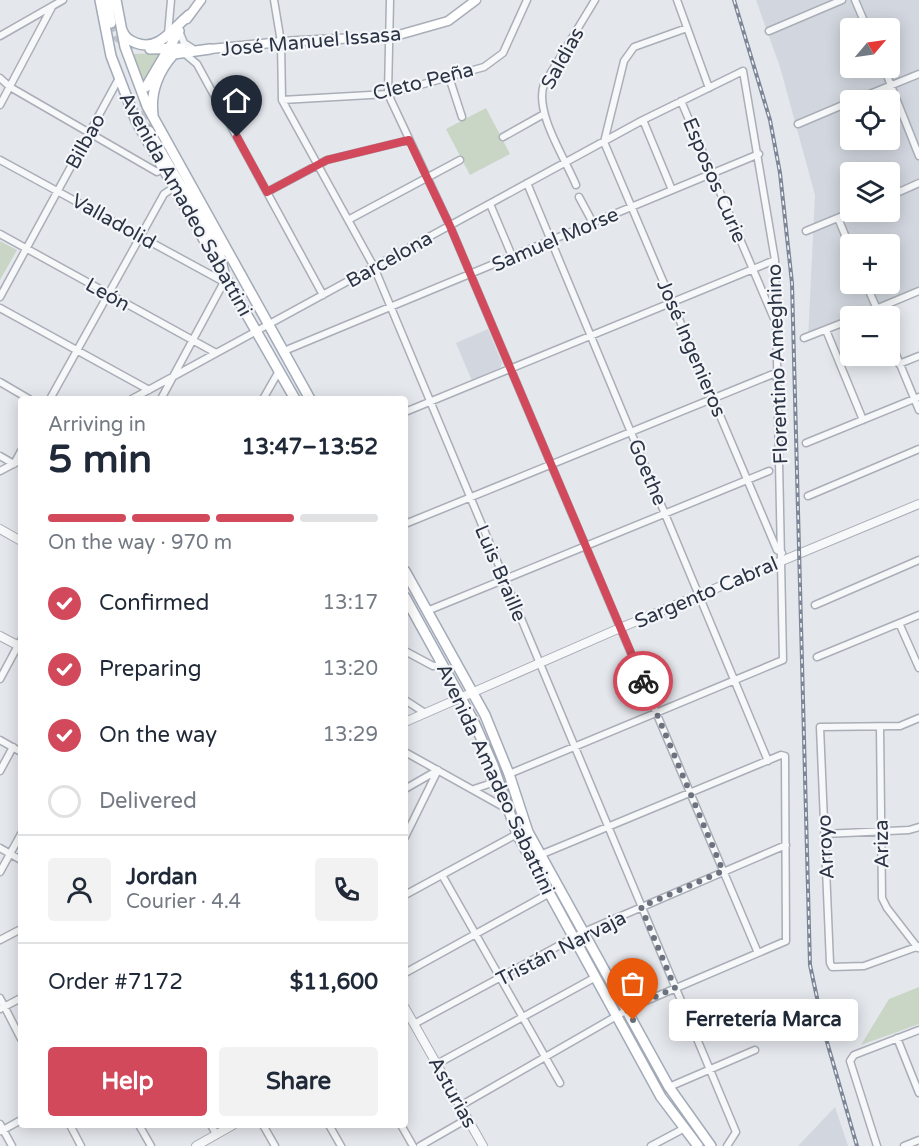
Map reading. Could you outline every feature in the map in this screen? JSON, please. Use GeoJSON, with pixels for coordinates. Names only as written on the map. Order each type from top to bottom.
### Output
{"type":"FeatureCollection","features":[{"type":"Feature","properties":{"kind":"main road","name":"Avenida Amadeo Sabattini"},"geometry":{"type":"LineString","coordinates":[[100,0],[118,80],[136,121],[293,396]]}},
{"type":"Feature","properties":{"kind":"main road"},"geometry":{"type":"LineString","coordinates":[[107,0],[115,23],[128,39],[139,44],[157,43],[189,15]]}},
{"type":"Feature","properties":{"kind":"main road","name":"Avenida Amadeo Sabattini"},"geometry":{"type":"LineString","coordinates":[[116,0],[115,23],[153,119],[308,396]]}},
{"type":"Feature","properties":{"kind":"main road"},"geometry":{"type":"LineString","coordinates":[[146,87],[189,15],[201,0]]}},
{"type":"Feature","properties":{"kind":"main road","name":"José Manuel Issasa"},"geometry":{"type":"LineString","coordinates":[[210,49],[281,42],[388,38],[448,21],[476,0]]}},
{"type":"Feature","properties":{"kind":"main road"},"geometry":{"type":"LineString","coordinates":[[133,48],[192,51]]}},
{"type":"Feature","properties":{"kind":"main road"},"geometry":{"type":"LineString","coordinates":[[153,119],[154,89],[167,62],[174,54],[210,49]]}},
{"type":"Feature","properties":{"kind":"main road"},"geometry":{"type":"LineString","coordinates":[[149,131],[219,251],[224,264],[225,279]]}},
{"type":"Feature","properties":{"kind":"main road","name":"Avenida Amadeo Sabattini"},"geometry":{"type":"LineString","coordinates":[[408,576],[473,692],[509,774],[523,822],[540,855],[669,1087],[711,1146]]}},
{"type":"Feature","properties":{"kind":"main road","name":"Avenida Amadeo Sabattini"},"geometry":{"type":"LineString","coordinates":[[408,602],[461,697],[493,765],[516,834],[548,894],[666,1104],[698,1146]]}},
{"type":"Feature","properties":{"kind":"street"},"geometry":{"type":"LineString","coordinates":[[48,0],[52,7]]}},
{"type":"Feature","properties":{"kind":"street"},"geometry":{"type":"LineString","coordinates":[[0,36],[63,0]]}},
{"type":"Feature","properties":{"kind":"street"},"geometry":{"type":"LineString","coordinates":[[168,34],[171,0]]}},
{"type":"Feature","properties":{"kind":"street","name":"Luis Braille"},"geometry":{"type":"LineString","coordinates":[[274,0],[281,42],[282,100],[374,267],[736,1132],[728,1146]]}},
{"type":"Feature","properties":{"kind":"street"},"geometry":{"type":"LineString","coordinates":[[390,0],[388,94],[450,226],[758,953]]}},
{"type":"Feature","properties":{"kind":"street","name":"Cleto Peña"},"geometry":{"type":"LineString","coordinates":[[282,100],[388,94],[484,66],[499,57],[527,0]]}},
{"type":"Feature","properties":{"kind":"street","name":"Saldias"},"geometry":{"type":"LineString","coordinates":[[576,185],[544,114],[541,101],[544,84],[595,0]]}},
{"type":"Feature","properties":{"kind":"street","name":"Esposos Curie"},"geometry":{"type":"LineString","coordinates":[[677,0],[709,88]]}},
{"type":"Feature","properties":{"kind":"street"},"geometry":{"type":"LineString","coordinates":[[770,31],[842,0]]}},
{"type":"Feature","properties":{"kind":"street"},"geometry":{"type":"LineString","coordinates":[[855,0],[863,18]]}},
{"type":"Feature","properties":{"kind":"street"},"geometry":{"type":"LineString","coordinates":[[0,105],[52,7]]}},
{"type":"Feature","properties":{"kind":"street"},"geometry":{"type":"LineString","coordinates":[[171,11],[175,20],[189,15]]}},
{"type":"Feature","properties":{"kind":"street"},"geometry":{"type":"LineString","coordinates":[[604,142],[624,61],[630,50],[687,28]]}},
{"type":"Feature","properties":{"kind":"street"},"geometry":{"type":"LineString","coordinates":[[179,31],[184,43],[192,51],[323,295]]}},
{"type":"Feature","properties":{"kind":"street"},"geometry":{"type":"LineString","coordinates":[[192,51],[197,64]]}},
{"type":"Feature","properties":{"kind":"street","name":"Barcelona"},"geometry":{"type":"LineString","coordinates":[[138,396],[643,120],[743,71]]}},
{"type":"Feature","properties":{"kind":"street","name":"Florentino Ameghino"},"geometry":{"type":"LineString","coordinates":[[734,680],[783,660],[775,260],[759,154],[743,71]]}},
{"type":"Feature","properties":{"kind":"street"},"geometry":{"type":"LineString","coordinates":[[879,90],[919,74]]}},
{"type":"Feature","properties":{"kind":"street"},"geometry":{"type":"LineString","coordinates":[[449,77],[462,117]]}},
{"type":"Feature","properties":{"kind":"street"},"geometry":{"type":"LineString","coordinates":[[0,78],[10,87],[89,134],[157,172],[162,169]]}},
{"type":"Feature","properties":{"kind":"street"},"geometry":{"type":"LineString","coordinates":[[888,78],[919,156]]}},
{"type":"Feature","properties":{"kind":"street","name":"Bilbao"},"geometry":{"type":"LineString","coordinates":[[0,297],[118,80]]}},
{"type":"Feature","properties":{"kind":"street","name":"Esposos Curie"},"geometry":{"type":"LineString","coordinates":[[681,101],[776,324]]}},
{"type":"Feature","properties":{"kind":"street"},"geometry":{"type":"LineString","coordinates":[[798,124],[840,106]]}},
{"type":"Feature","properties":{"kind":"street"},"geometry":{"type":"LineString","coordinates":[[502,137],[544,114]]}},
{"type":"Feature","properties":{"kind":"street"},"geometry":{"type":"LineString","coordinates":[[643,120],[672,190]]}},
{"type":"Feature","properties":{"kind":"street"},"geometry":{"type":"LineString","coordinates":[[267,192],[316,164],[409,140]]}},
{"type":"Feature","properties":{"kind":"street","name":"José Ingenieros"},"geometry":{"type":"LineString","coordinates":[[604,142],[777,550],[782,557]]}},
{"type":"Feature","properties":{"kind":"street","name":"Samuel Morse"},"geometry":{"type":"LineString","coordinates":[[284,351],[759,154]]}},
{"type":"Feature","properties":{"kind":"street","name":"Valladolid"},"geometry":{"type":"LineString","coordinates":[[0,160],[225,279]]}},
{"type":"Feature","properties":{"kind":"street"},"geometry":{"type":"LineString","coordinates":[[348,220],[460,160]]}},
{"type":"Feature","properties":{"kind":"street","name":"Goethe"},"geometry":{"type":"LineString","coordinates":[[527,183],[768,761]]}},
{"type":"Feature","properties":{"kind":"street"},"geometry":{"type":"LineString","coordinates":[[900,192],[919,183]]}},
{"type":"Feature","properties":{"kind":"street"},"geometry":{"type":"LineString","coordinates":[[52,396],[140,235],[164,194],[173,188]]}},
{"type":"Feature","properties":{"kind":"street"},"geometry":{"type":"LineString","coordinates":[[579,197],[593,223]]}},
{"type":"Feature","properties":{"kind":"street"},"geometry":{"type":"LineString","coordinates":[[490,204],[512,256]]}},
{"type":"Feature","properties":{"kind":"street"},"geometry":{"type":"LineString","coordinates":[[806,231],[838,218],[845,234]]}},
{"type":"Feature","properties":{"kind":"street","name":"León"},"geometry":{"type":"LineString","coordinates":[[0,234],[216,353]]}},
{"type":"Feature","properties":{"kind":"street"},"geometry":{"type":"LineString","coordinates":[[408,411],[775,260]]}},
{"type":"Feature","properties":{"kind":"street"},"geometry":{"type":"LineString","coordinates":[[163,396],[225,279]]}},
{"type":"Feature","properties":{"kind":"street"},"geometry":{"type":"LineString","coordinates":[[883,306],[919,291]]}},
{"type":"Feature","properties":{"kind":"street"},"geometry":{"type":"LineString","coordinates":[[0,308],[149,390]]}},
{"type":"Feature","properties":{"kind":"street"},"geometry":{"type":"LineString","coordinates":[[804,339],[840,324]]}},
{"type":"Feature","properties":{"kind":"street"},"geometry":{"type":"LineString","coordinates":[[826,330],[863,420]]}},
{"type":"Feature","properties":{"kind":"street"},"geometry":{"type":"LineString","coordinates":[[900,364],[919,356]]}},
{"type":"Feature","properties":{"kind":"street"},"geometry":{"type":"LineString","coordinates":[[900,366],[917,398],[919,410]]}},
{"type":"Feature","properties":{"kind":"street"},"geometry":{"type":"LineString","coordinates":[[265,396],[279,371]]}},
{"type":"Feature","properties":{"kind":"street"},"geometry":{"type":"LineString","coordinates":[[408,523],[778,372]]}},
{"type":"Feature","properties":{"kind":"street"},"geometry":{"type":"LineString","coordinates":[[0,382],[24,396]]}},
{"type":"Feature","properties":{"kind":"street"},"geometry":{"type":"LineString","coordinates":[[806,443],[917,398]]}},
{"type":"Feature","properties":{"kind":"street"},"geometry":{"type":"LineString","coordinates":[[808,496],[919,449]]}},
{"type":"Feature","properties":{"kind":"street"},"geometry":{"type":"LineString","coordinates":[[0,456],[14,464]]}},
{"type":"Feature","properties":{"kind":"street"},"geometry":{"type":"LineString","coordinates":[[14,464],[18,457]]}},
{"type":"Feature","properties":{"kind":"street"},"geometry":{"type":"LineString","coordinates":[[0,471],[18,462]]}},
{"type":"Feature","properties":{"kind":"street"},"geometry":{"type":"LineString","coordinates":[[427,611],[769,471]]}},
{"type":"Feature","properties":{"kind":"street","name":"Sargento Cabral"},"geometry":{"type":"LineString","coordinates":[[408,721],[782,557],[919,504]]}},
{"type":"Feature","properties":{"kind":"street"},"geometry":{"type":"LineString","coordinates":[[0,529],[18,539]]}},
{"type":"Feature","properties":{"kind":"street"},"geometry":{"type":"LineString","coordinates":[[814,605],[919,560]]}},
{"type":"Feature","properties":{"kind":"street"},"geometry":{"type":"LineString","coordinates":[[817,657],[919,615]]}},
{"type":"Feature","properties":{"kind":"street"},"geometry":{"type":"LineString","coordinates":[[899,623],[919,668]]}},
{"type":"Feature","properties":{"kind":"street"},"geometry":{"type":"LineString","coordinates":[[0,636],[18,643]]}},
{"type":"Feature","properties":{"kind":"street"},"geometry":{"type":"LineString","coordinates":[[0,678],[18,647]]}},
{"type":"Feature","properties":{"kind":"street"},"geometry":{"type":"LineString","coordinates":[[408,653],[433,666],[443,665]]}},
{"type":"Feature","properties":{"kind":"street"},"geometry":{"type":"LineString","coordinates":[[509,774],[573,745],[734,680]]}},
{"type":"Feature","properties":{"kind":"street"},"geometry":{"type":"LineString","coordinates":[[408,702],[425,713]]}},
{"type":"Feature","properties":{"kind":"street"},"geometry":{"type":"LineString","coordinates":[[880,726],[900,726],[919,718]]}},
{"type":"Feature","properties":{"kind":"street","name":"Arroyo"},"geometry":{"type":"LineString","coordinates":[[880,726],[819,728],[829,957],[832,967],[864,966],[918,947]]}},
{"type":"Feature","properties":{"kind":"street","name":"Ariza"},"geometry":{"type":"LineString","coordinates":[[880,726],[884,904],[918,947]]}},
{"type":"Feature","properties":{"kind":"street"},"geometry":{"type":"LineString","coordinates":[[0,740],[18,750]]}},
{"type":"Feature","properties":{"kind":"street"},"geometry":{"type":"LineString","coordinates":[[0,771],[13,747]]}},
{"type":"Feature","properties":{"kind":"street"},"geometry":{"type":"LineString","coordinates":[[408,754],[507,809]]}},
{"type":"Feature","properties":{"kind":"street"},"geometry":{"type":"LineString","coordinates":[[460,1106],[627,1010],[786,941],[785,756],[540,855]]}},
{"type":"Feature","properties":{"kind":"street"},"geometry":{"type":"LineString","coordinates":[[473,789],[489,784],[493,777],[493,765]]}},
{"type":"Feature","properties":{"kind":"street"},"geometry":{"type":"LineString","coordinates":[[408,787],[438,770]]}},
{"type":"Feature","properties":{"kind":"street"},"geometry":{"type":"LineString","coordinates":[[408,831],[438,770]]}},
{"type":"Feature","properties":{"kind":"street"},"geometry":{"type":"LineString","coordinates":[[824,834],[919,827]]}},
{"type":"Feature","properties":{"kind":"street"},"geometry":{"type":"LineString","coordinates":[[408,893],[516,834]]}},
{"type":"Feature","properties":{"kind":"street"},"geometry":{"type":"LineString","coordinates":[[0,872],[18,839]]}},
{"type":"Feature","properties":{"kind":"street","name":"Tristán Narvaja"},"geometry":{"type":"LineString","coordinates":[[408,1028],[584,932],[786,845]]}},
{"type":"Feature","properties":{"kind":"street"},"geometry":{"type":"LineString","coordinates":[[0,848],[18,858]]}},
{"type":"Feature","properties":{"kind":"street"},"geometry":{"type":"LineString","coordinates":[[442,875],[560,1083]]}},
{"type":"Feature","properties":{"kind":"street"},"geometry":{"type":"LineString","coordinates":[[408,971],[548,894]]}},
{"type":"Feature","properties":{"kind":"street"},"geometry":{"type":"LineString","coordinates":[[0,939],[18,930]]}},
{"type":"Feature","properties":{"kind":"street"},"geometry":{"type":"LineString","coordinates":[[437,1064],[594,978]]}},
{"type":"Feature","properties":{"kind":"street"},"geometry":{"type":"LineString","coordinates":[[0,998],[2,1008],[18,1034]]}},
{"type":"Feature","properties":{"kind":"street"},"geometry":{"type":"LineString","coordinates":[[2,1008],[18,1000]]}},
{"type":"Feature","properties":{"kind":"street","name":"Asturias"},"geometry":{"type":"LineString","coordinates":[[408,1013],[483,1146]]}},
{"type":"Feature","properties":{"kind":"street"},"geometry":{"type":"LineString","coordinates":[[877,1146],[850,1065],[854,1055],[919,1030]]}},
{"type":"Feature","properties":{"kind":"street"},"geometry":{"type":"LineString","coordinates":[[897,1038],[919,1093]]}},
{"type":"Feature","properties":{"kind":"street"},"geometry":{"type":"LineString","coordinates":[[669,1087],[755,1050]]}},
{"type":"Feature","properties":{"kind":"street"},"geometry":{"type":"LineString","coordinates":[[666,1104],[676,1127],[673,1134]]}},
{"type":"Feature","properties":{"kind":"street"},"geometry":{"type":"LineString","coordinates":[[420,1146],[468,1119]]}},
{"type":"Feature","properties":{"kind":"street"},"geometry":{"type":"LineString","coordinates":[[12,1146],[1,1128],[18,1121]]}},
{"type":"Feature","properties":{"kind":"street"},"geometry":{"type":"LineString","coordinates":[[72,1128],[81,1146]]}},
{"type":"Feature","properties":{"kind":"street"},"geometry":{"type":"LineString","coordinates":[[141,1128],[151,1146]]}},
{"type":"Feature","properties":{"kind":"street"},"geometry":{"type":"LineString","coordinates":[[213,1128],[216,1134]]}},
{"type":"Feature","properties":{"kind":"street"},"geometry":{"type":"LineString","coordinates":[[200,1145],[227,1128]]}},
{"type":"Feature","properties":{"kind":"street"},"geometry":{"type":"LineString","coordinates":[[265,1128],[275,1146]]}},
{"type":"Feature","properties":{"kind":"street"},"geometry":{"type":"LineString","coordinates":[[331,1128],[341,1146]]}},
{"type":"Feature","properties":{"kind":"street"},"geometry":{"type":"LineString","coordinates":[[403,1128],[413,1146]]}},
{"type":"Feature","properties":{"kind":"street"},"geometry":{"type":"LineString","coordinates":[[651,1146],[683,1129]]}},
{"type":"Feature","properties":{"kind":"street"},"geometry":{"type":"LineString","coordinates":[[904,1146],[919,1140]]}},
{"type":"Feature","properties":{"kind":"shaded area"},"geometry":{"type":"Polygon","coordinates":[[[756,0],[919,0],[919,295],[891,306],[840,306],[840,327],[808,340],[815,195],[780,67],[756,0]]]}},
{"type":"Feature","properties":{"kind":"shaded area"},"geometry":{"type":"Polygon","coordinates":[[[488,329],[502,363],[500,368],[472,381],[456,343],[488,329]]]}},
{"type":"Feature","properties":{"kind":"shaded area"},"geometry":{"type":"Polygon","coordinates":[[[835,1107],[848,1146],[798,1146],[835,1107]]]}},
{"type":"Feature","properties":{"kind":"green space"},"geometry":{"type":"Polygon","coordinates":[[[160,53],[143,82],[132,54],[160,53]]]}},
{"type":"Feature","properties":{"kind":"green space"},"geometry":{"type":"Polygon","coordinates":[[[486,108],[510,154],[470,175],[446,129],[486,108]]]}},
{"type":"Feature","properties":{"kind":"green space"},"geometry":{"type":"Polygon","coordinates":[[[0,241],[17,250],[0,280],[0,241]]]}},
{"type":"Feature","properties":{"kind":"green space"},"geometry":{"type":"Polygon","coordinates":[[[919,987],[919,1024],[861,1045],[889,999],[919,987]]]}},
{"type":"Feature","properties":{"kind":"tunnel"},"geometry":{"type":"LineString","coordinates":[[111,23],[117,37],[133,48]]}},
{"type":"Feature","properties":{"kind":"tunnel"},"geometry":{"type":"LineString","coordinates":[[143,97],[149,131]]}},
{"type":"Feature","properties":{"kind":"railway"},"geometry":{"type":"LineString","coordinates":[[734,0],[770,120],[780,173],[792,283],[810,965],[825,1035],[857,1146]]}},
{"type":"Feature","properties":{"kind":"way so far"},"geometry":{"type":"LineString","coordinates":[[633,1020],[627,1010],[675,988],[641,907],[723,871],[643,681]]}},
{"type":"Feature","properties":{"kind":"place","name":"Ferretería Marca"},"geometry":{"type":"Point","coordinates":[633,1020]}},
{"type":"Feature","properties":{"kind":"route"},"geometry":{"type":"LineString","coordinates":[[237,137],[267,192],[316,164],[409,140],[450,226],[643,681]]}}]}
